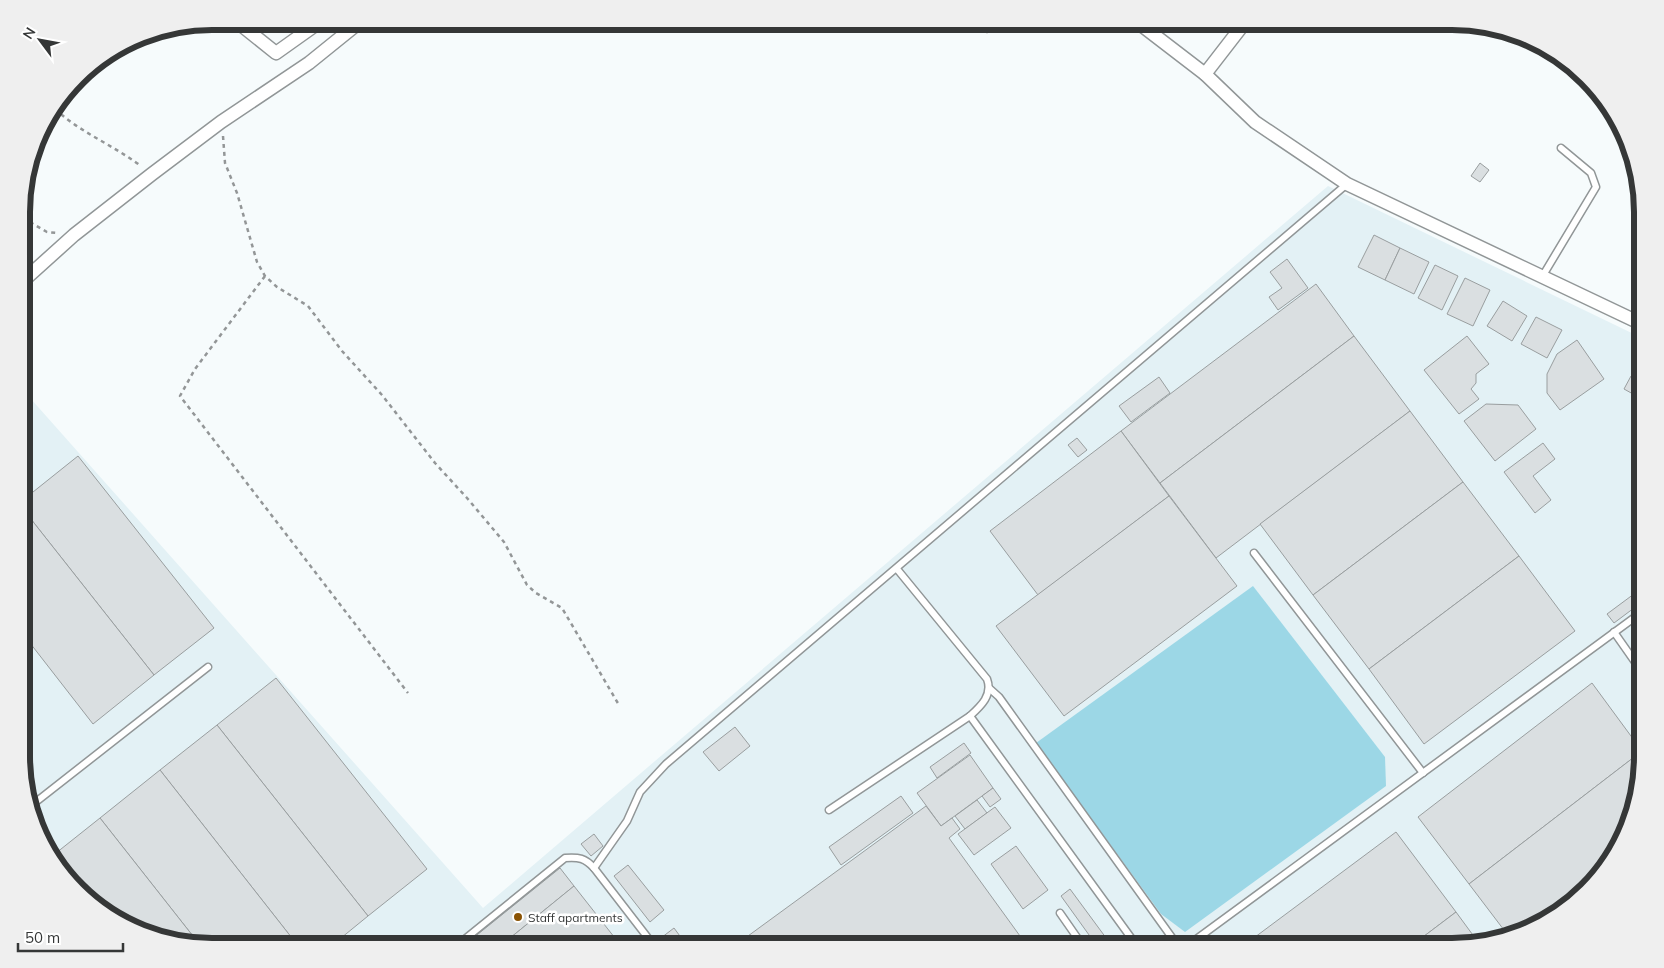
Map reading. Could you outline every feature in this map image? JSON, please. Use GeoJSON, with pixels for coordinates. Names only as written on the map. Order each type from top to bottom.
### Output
{"type":"FeatureCollection","features":[{"type":"Feature","properties":{"kind":"street"},"geometry":{"type":"LineString","coordinates":[[248,30],[276,52],[308,30]]}},
{"type":"Feature","properties":{"kind":"street"},"geometry":{"type":"LineString","coordinates":[[30,275],[73,236],[152,174],[222,122],[309,63],[350,30]]}},
{"type":"Feature","properties":{"kind":"street"},"geometry":{"type":"LineString","coordinates":[[1148,30],[1205,74],[1255,122],[1347,184],[1634,320]]}},
{"type":"Feature","properties":{"kind":"street"},"geometry":{"type":"LineString","coordinates":[[1205,74],[1239,30]]}},
{"type":"Feature","properties":{"kind":"lane"},"geometry":{"type":"LineString","coordinates":[[1542,277],[1596,187],[1591,173],[1562,148]]}},
{"type":"Feature","properties":{"kind":"lane"},"geometry":{"type":"LineString","coordinates":[[594,868],[626,822],[640,792],[650,780],[1347,184]]}},
{"type":"Feature","properties":{"kind":"lane"},"geometry":{"type":"LineString","coordinates":[[1254,553],[1423,773]]}},
{"type":"Feature","properties":{"kind":"lane"},"geometry":{"type":"LineString","coordinates":[[829,810],[970,716],[984,702],[989,688],[987,679],[897,569]]}},
{"type":"Feature","properties":{"kind":"lane"},"geometry":{"type":"LineString","coordinates":[[1199,938],[1634,618]]}},
{"type":"Feature","properties":{"kind":"lane"},"geometry":{"type":"LineString","coordinates":[[1614,632],[1634,660]]}},
{"type":"Feature","properties":{"kind":"lane"},"geometry":{"type":"LineString","coordinates":[[36,802],[208,667]]}},
{"type":"Feature","properties":{"kind":"lane"},"geometry":{"type":"LineString","coordinates":[[989,688],[999,697],[1172,938]]}},
{"type":"Feature","properties":{"kind":"lane"},"geometry":{"type":"LineString","coordinates":[[970,716],[1131,938]]}},
{"type":"Feature","properties":{"kind":"lane"},"geometry":{"type":"LineString","coordinates":[[466,938],[565,858],[576,857],[586,859],[648,938]]}},
{"type":"Feature","properties":{"kind":"lane"},"geometry":{"type":"LineString","coordinates":[[1060,913],[1077,938]]}},
{"type":"Feature","properties":{"kind":"path"},"geometry":{"type":"LineString","coordinates":[[60,113],[78,128],[119,150],[152,174]]}},
{"type":"Feature","properties":{"kind":"path"},"geometry":{"type":"LineString","coordinates":[[222,122],[225,163],[237,193],[257,262],[265,276],[277,287],[308,306],[435,464],[504,542],[527,584],[536,594],[562,608],[619,705]]}},
{"type":"Feature","properties":{"kind":"path"},"geometry":{"type":"LineString","coordinates":[[30,222],[47,232],[73,236]]}},
{"type":"Feature","properties":{"kind":"path"},"geometry":{"type":"LineString","coordinates":[[265,276],[195,370],[182,389],[180,396],[408,693]]}},
{"type":"Feature","properties":{"kind":"shaded area"},"geometry":{"type":"Polygon","coordinates":[[[1328,186],[1634,334],[1634,768],[1628,803],[1610,847],[1589,876],[1572,893],[1543,914],[1522,924],[1488,935],[1464,938],[200,938],[176,935],[142,924],[121,914],[101,900],[75,876],[49,837],[33,792],[30,768],[30,398],[483,908],[1328,186]]]}},
{"type":"Feature","properties":{"kind":"shaded area"},"geometry":{"type":"Polygon","coordinates":[[[1253,586],[1385,757],[1386,786],[1185,932],[1161,914],[1036,743],[1253,586]]]}},
{"type":"Feature","properties":{"kind":"building"},"geometry":{"type":"Polygon","coordinates":[[[1480,163],[1489,170],[1480,182],[1471,176],[1480,163]]]}},
{"type":"Feature","properties":{"kind":"building"},"geometry":{"type":"Polygon","coordinates":[[[1374,235],[1400,248],[1385,280],[1358,267],[1374,235]]]}},
{"type":"Feature","properties":{"kind":"building"},"geometry":{"type":"Polygon","coordinates":[[[1400,248],[1429,262],[1414,294],[1385,280],[1400,248]]]}},
{"type":"Feature","properties":{"kind":"building"},"geometry":{"type":"Polygon","coordinates":[[[1287,259],[1308,288],[1278,310],[1269,297],[1282,288],[1270,272],[1287,259]]]}},
{"type":"Feature","properties":{"kind":"building"},"geometry":{"type":"Polygon","coordinates":[[[1435,265],[1458,276],[1442,310],[1418,298],[1435,265]]]}},
{"type":"Feature","properties":{"kind":"building"},"geometry":{"type":"Polygon","coordinates":[[[1465,278],[1490,290],[1473,326],[1447,314],[1465,278]]]}},
{"type":"Feature","properties":{"kind":"building"},"geometry":{"type":"Polygon","coordinates":[[[1316,284],[1354,336],[1160,483],[1121,431],[1316,284]]]}},
{"type":"Feature","properties":{"kind":"building"},"geometry":{"type":"Polygon","coordinates":[[[1503,301],[1527,316],[1512,341],[1487,326],[1503,301]]]}},
{"type":"Feature","properties":{"kind":"building"},"geometry":{"type":"Polygon","coordinates":[[[1536,317],[1562,330],[1547,358],[1521,344],[1536,317]]]}},
{"type":"Feature","properties":{"kind":"building"},"geometry":{"type":"Polygon","coordinates":[[[1354,336],[1410,411],[1216,558],[1160,483],[1354,336]]]}},
{"type":"Feature","properties":{"kind":"building"},"geometry":{"type":"Polygon","coordinates":[[[1467,336],[1489,364],[1476,374],[1476,383],[1471,389],[1479,399],[1459,414],[1424,370],[1467,336]]]}},
{"type":"Feature","properties":{"kind":"building"},"geometry":{"type":"Polygon","coordinates":[[[1577,340],[1604,379],[1560,410],[1547,393],[1547,374],[1557,354],[1577,340]]]}},
{"type":"Feature","properties":{"kind":"building"},"geometry":{"type":"Polygon","coordinates":[[[1631,376],[1634,378],[1634,395],[1624,389],[1631,376]]]}},
{"type":"Feature","properties":{"kind":"building"},"geometry":{"type":"Polygon","coordinates":[[[1159,377],[1170,393],[1131,422],[1119,406],[1159,377]]]}},
{"type":"Feature","properties":{"kind":"building"},"geometry":{"type":"Polygon","coordinates":[[[1486,404],[1518,405],[1536,429],[1495,461],[1464,421],[1486,404]]]}},
{"type":"Feature","properties":{"kind":"building"},"geometry":{"type":"Polygon","coordinates":[[[1410,411],[1463,482],[1313,595],[1260,524],[1410,411]]]}},
{"type":"Feature","properties":{"kind":"building"},"geometry":{"type":"Polygon","coordinates":[[[1121,431],[1169,496],[1038,595],[990,531],[1121,431]]]}},
{"type":"Feature","properties":{"kind":"building"},"geometry":{"type":"Polygon","coordinates":[[[1077,438],[1087,450],[1078,457],[1068,445],[1077,438]]]}},
{"type":"Feature","properties":{"kind":"building"},"geometry":{"type":"Polygon","coordinates":[[[1543,443],[1555,459],[1533,476],[1551,500],[1535,513],[1504,472],[1543,443]]]}},
{"type":"Feature","properties":{"kind":"building"},"geometry":{"type":"Polygon","coordinates":[[[78,456],[214,628],[154,675],[30,518],[30,494],[78,456]]]}},
{"type":"Feature","properties":{"kind":"building"},"geometry":{"type":"Polygon","coordinates":[[[1463,482],[1519,556],[1369,669],[1313,595],[1463,482]]]}},
{"type":"Feature","properties":{"kind":"building"},"geometry":{"type":"Polygon","coordinates":[[[1169,496],[1237,586],[1064,716],[996,626],[1169,496]]]}},
{"type":"Feature","properties":{"kind":"building"},"geometry":{"type":"Polygon","coordinates":[[[30,518],[154,675],[93,724],[30,643],[30,518]]]}},
{"type":"Feature","properties":{"kind":"building"},"geometry":{"type":"Polygon","coordinates":[[[1519,556],[1575,631],[1424,744],[1369,669],[1519,556]]]}},
{"type":"Feature","properties":{"kind":"building"},"geometry":{"type":"Polygon","coordinates":[[[1634,594],[1634,608],[1614,623],[1607,614],[1634,594]]]}},
{"type":"Feature","properties":{"kind":"building"},"geometry":{"type":"Polygon","coordinates":[[[276,678],[427,869],[368,916],[217,725],[276,678]]]}},
{"type":"Feature","properties":{"kind":"building"},"geometry":{"type":"Polygon","coordinates":[[[1592,683],[1634,740],[1634,757],[1469,884],[1418,817],[1592,683]]]}},
{"type":"Feature","properties":{"kind":"building"},"geometry":{"type":"Polygon","coordinates":[[[217,725],[368,916],[341,938],[292,938],[160,770],[217,725]]]}},
{"type":"Feature","properties":{"kind":"building"},"geometry":{"type":"Polygon","coordinates":[[[735,727],[750,746],[719,771],[703,752],[735,727]]]}},
{"type":"Feature","properties":{"kind":"building"},"geometry":{"type":"Polygon","coordinates":[[[964,743],[971,753],[937,778],[930,767],[964,743]]]}},
{"type":"Feature","properties":{"kind":"building"},"geometry":{"type":"Polygon","coordinates":[[[970,755],[993,788],[941,826],[917,793],[970,755]]]}},
{"type":"Feature","properties":{"kind":"building"},"geometry":{"type":"Polygon","coordinates":[[[1634,757],[1631,792],[1615,837],[1589,876],[1563,900],[1543,914],[1504,930],[1469,884],[1634,757]]]}},
{"type":"Feature","properties":{"kind":"building"},"geometry":{"type":"Polygon","coordinates":[[[160,770],[292,938],[194,937],[100,818],[160,770]]]}},
{"type":"Feature","properties":{"kind":"building"},"geometry":{"type":"Polygon","coordinates":[[[993,788],[1001,799],[990,807],[982,796],[993,788]]]}},
{"type":"Feature","properties":{"kind":"building"},"geometry":{"type":"Polygon","coordinates":[[[901,796],[913,813],[841,865],[829,847],[901,796]]]}},
{"type":"Feature","properties":{"kind":"building"},"geometry":{"type":"Polygon","coordinates":[[[977,800],[987,813],[965,829],[955,816],[977,800]]]}},
{"type":"Feature","properties":{"kind":"building"},"geometry":{"type":"Polygon","coordinates":[[[926,806],[941,826],[952,818],[960,829],[949,838],[1020,936],[1017,938],[745,938],[926,806]]]}},
{"type":"Feature","properties":{"kind":"building"},"geometry":{"type":"Polygon","coordinates":[[[995,807],[1011,828],[974,855],[958,834],[995,807]]]}},
{"type":"Feature","properties":{"kind":"building"},"geometry":{"type":"Polygon","coordinates":[[[100,818],[194,937],[165,932],[121,914],[83,885],[57,852],[100,818]]]}},
{"type":"Feature","properties":{"kind":"building"},"geometry":{"type":"Polygon","coordinates":[[[1396,832],[1456,912],[1422,938],[1254,938],[1396,832]]]}},
{"type":"Feature","properties":{"kind":"building"},"geometry":{"type":"Polygon","coordinates":[[[594,834],[603,846],[591,856],[581,844],[594,834]]]}},
{"type":"Feature","properties":{"kind":"building"},"geometry":{"type":"Polygon","coordinates":[[[1016,846],[1048,890],[1023,909],[991,864],[1016,846]]]}},
{"type":"Feature","properties":{"kind":"building"},"geometry":{"type":"Polygon","coordinates":[[[628,865],[664,910],[650,922],[614,876],[628,865]]]}},
{"type":"Feature","properties":{"kind":"building","name":"Staff apartments"},"geometry":{"type":"Polygon","coordinates":[[[560,868],[574,886],[510,938],[473,938],[560,868]]]}},
{"type":"Feature","properties":{"kind":"building"},"geometry":{"type":"Polygon","coordinates":[[[574,886],[615,938],[510,938],[574,886]]]}},
{"type":"Feature","properties":{"kind":"building"},"geometry":{"type":"Polygon","coordinates":[[[1070,889],[1106,938],[1091,938],[1061,896],[1070,889]]]}},
{"type":"Feature","properties":{"kind":"building"},"geometry":{"type":"Polygon","coordinates":[[[1456,912],[1474,936],[1464,938],[1422,938],[1456,912]]]}},
{"type":"Feature","properties":{"kind":"building"},"geometry":{"type":"Polygon","coordinates":[[[674,928],[681,938],[661,938],[674,928]]]}},
{"type":"Feature","properties":{"kind":"place","name":"Staff apartments"},"geometry":{"type":"Point","coordinates":[518,917]}}]}
